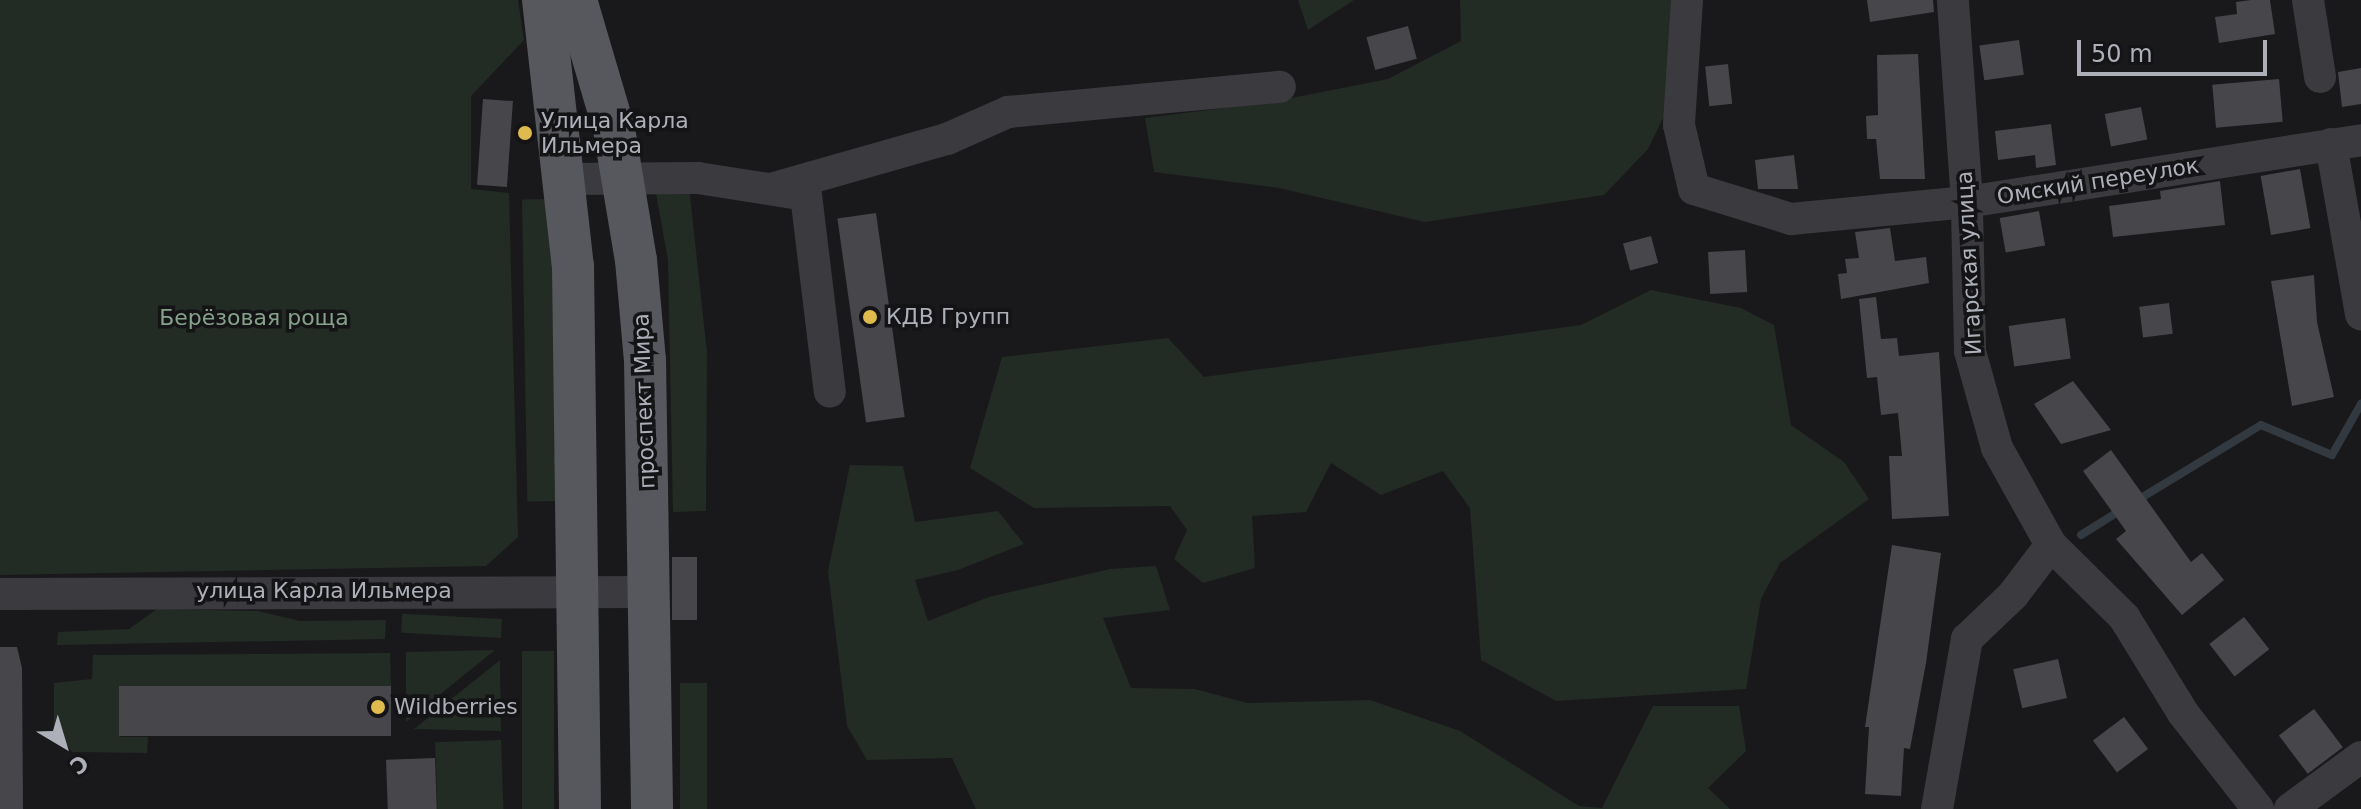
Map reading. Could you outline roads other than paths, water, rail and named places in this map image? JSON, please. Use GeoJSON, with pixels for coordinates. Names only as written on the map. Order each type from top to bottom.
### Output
{"type":"FeatureCollection","features":[{"type":"Feature","properties":{"kind":"main road"},"geometry":{"type":"LineString","coordinates":[[543,0],[566,179],[573,266],[580,809]]}},
{"type":"Feature","properties":{"kind":"main road","name":"проспект Мира"},"geometry":{"type":"LineString","coordinates":[[576,0],[596,55],[622,175],[645,360],[652,809]]}},
{"type":"Feature","properties":{"kind":"street","name":"Омский переулок"},"geometry":{"type":"LineString","coordinates":[[1687,0],[1679,125],[1694,189],[1791,219],[1967,202],[2346,142]]}},
{"type":"Feature","properties":{"kind":"street","name":"Игарская улица"},"geometry":{"type":"LineString","coordinates":[[1953,0],[1967,202],[1970,351],[1997,448],[2051,545],[2124,617],[2183,713],[2258,809]]}},
{"type":"Feature","properties":{"kind":"street"},"geometry":{"type":"LineString","coordinates":[[2308,0],[2320,77]]}},
{"type":"Feature","properties":{"kind":"street"},"geometry":{"type":"LineString","coordinates":[[771,189],[947,139],[1008,112],[1280,87]]}},
{"type":"Feature","properties":{"kind":"street"},"geometry":{"type":"LineString","coordinates":[[2346,142],[2361,314]]}},
{"type":"Feature","properties":{"kind":"street"},"geometry":{"type":"LineString","coordinates":[[566,179],[622,175],[698,178],[806,195],[830,392]]}},
{"type":"Feature","properties":{"kind":"street"},"geometry":{"type":"LineString","coordinates":[[1937,809],[1967,639],[2013,595],[2051,545]]}},
{"type":"Feature","properties":{"kind":"street","name":"улица Карла Ильмера"},"geometry":{"type":"LineString","coordinates":[[0,594],[524,589],[576,593],[649,592]]}},
{"type":"Feature","properties":{"kind":"street"},"geometry":{"type":"LineString","coordinates":[[2290,809],[2361,757]]}},
{"type":"Feature","properties":{"kind":"waterway"},"geometry":{"type":"LineString","coordinates":[[2136,501],[2261,425],[2332,455],[2361,404]]}},
{"type":"Feature","properties":{"kind":"waterway"},"geometry":{"type":"LineString","coordinates":[[2081,535],[2121,510]]}},
{"type":"Feature","properties":{"kind":"place","name":"Улица Карла Ильмера"},"geometry":{"type":"Point","coordinates":[525,133]}},
{"type":"Feature","properties":{"kind":"place","name":"КДВ Групп"},"geometry":{"type":"Point","coordinates":[870,317]}},
{"type":"Feature","properties":{"kind":"place","name":"Wildberries"},"geometry":{"type":"Point","coordinates":[378,707]}},
{"type":"Feature","properties":{"kind":"park label","name":"Берёзовая роща"},"geometry":{"type":"Point","coordinates":[254,318]}}]}
